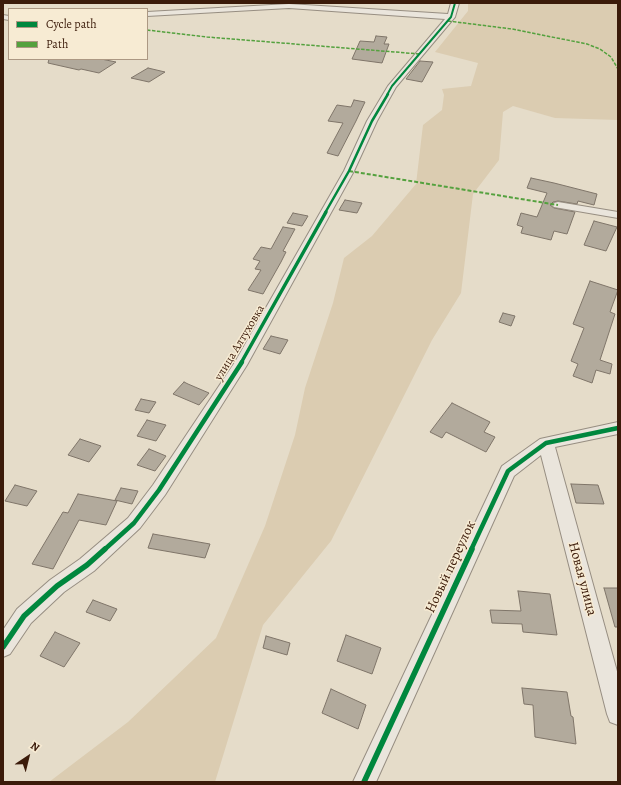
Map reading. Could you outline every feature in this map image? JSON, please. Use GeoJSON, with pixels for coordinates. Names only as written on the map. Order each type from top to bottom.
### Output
{"type":"FeatureCollection","features":[{"type":"Feature","properties":{"kind":"street"},"geometry":{"type":"LineString","coordinates":[[148,14],[289,6],[383,11],[453,10]]}},
{"type":"Feature","properties":{"kind":"street","name":"улица Алтуховка"},"geometry":{"type":"LineString","coordinates":[[3,647],[24,616],[57,586],[87,565],[134,523],[159,490],[240,365],[349,171],[372,121],[392,86],[453,10]]}},
{"type":"Feature","properties":{"kind":"street"},"geometry":{"type":"LineString","coordinates":[[558,205],[618,216]]}},
{"type":"Feature","properties":{"kind":"street","name":"Новый переулок"},"geometry":{"type":"LineString","coordinates":[[364,782],[508,471],[546,443],[618,428]]}},
{"type":"Feature","properties":{"kind":"street","name":"Новая улица"},"geometry":{"type":"LineString","coordinates":[[546,443],[618,714]]}},
{"type":"Feature","properties":{"kind":"shaded area"},"geometry":{"type":"Polygon","coordinates":[[[468,3],[618,3],[618,120],[555,118],[513,106],[503,112],[499,160],[473,194],[461,293],[432,340],[331,541],[263,625],[215,782],[49,782],[128,722],[216,638],[265,526],[295,435],[305,388],[333,303],[344,258],[372,236],[416,184],[423,125],[442,110],[444,95],[442,89],[471,86],[478,63],[435,52],[468,11],[468,3]]]}},
{"type":"Feature","properties":{"kind":"building"},"geometry":{"type":"Polygon","coordinates":[[[376,36],[387,37],[384,44],[389,44],[382,63],[352,59],[360,41],[374,42],[376,36]]]}},
{"type":"Feature","properties":{"kind":"building"},"geometry":{"type":"Polygon","coordinates":[[[49,60],[106,60],[116,62],[99,73],[48,63],[49,60]]]}},
{"type":"Feature","properties":{"kind":"building"},"geometry":{"type":"Polygon","coordinates":[[[420,61],[433,62],[422,82],[406,79],[420,61]]]}},
{"type":"Feature","properties":{"kind":"building"},"geometry":{"type":"Polygon","coordinates":[[[148,68],[165,72],[149,82],[131,78],[148,68]]]}},
{"type":"Feature","properties":{"kind":"building"},"geometry":{"type":"Polygon","coordinates":[[[354,100],[365,102],[356,121],[338,156],[327,153],[343,123],[328,121],[337,105],[351,107],[354,100]]]}},
{"type":"Feature","properties":{"kind":"building"},"geometry":{"type":"Polygon","coordinates":[[[531,178],[597,194],[594,205],[578,201],[577,204],[558,201],[553,202],[550,205],[554,208],[575,212],[567,234],[554,231],[551,240],[521,233],[523,227],[517,225],[521,213],[537,217],[547,193],[527,188],[531,178]]]}},
{"type":"Feature","properties":{"kind":"building"},"geometry":{"type":"Polygon","coordinates":[[[345,200],[362,203],[357,213],[339,210],[345,200]]]}},
{"type":"Feature","properties":{"kind":"building"},"geometry":{"type":"Polygon","coordinates":[[[293,213],[308,216],[302,226],[287,223],[293,213]]]}},
{"type":"Feature","properties":{"kind":"building"},"geometry":{"type":"Polygon","coordinates":[[[594,221],[617,227],[606,251],[584,245],[594,221]]]}},
{"type":"Feature","properties":{"kind":"building"},"geometry":{"type":"Polygon","coordinates":[[[283,227],[295,229],[283,251],[286,252],[281,262],[263,294],[248,290],[261,270],[255,269],[260,261],[253,259],[261,247],[271,249],[283,227]]]}},
{"type":"Feature","properties":{"kind":"building"},"geometry":{"type":"Polygon","coordinates":[[[590,281],[618,290],[610,312],[615,314],[600,360],[612,364],[610,374],[596,370],[592,383],[573,376],[578,364],[571,361],[584,328],[573,324],[590,281]]]}},
{"type":"Feature","properties":{"kind":"building"},"geometry":{"type":"Polygon","coordinates":[[[503,313],[515,316],[511,326],[499,322],[503,313]]]}},
{"type":"Feature","properties":{"kind":"building"},"geometry":{"type":"Polygon","coordinates":[[[271,336],[288,340],[280,354],[263,349],[271,336]]]}},
{"type":"Feature","properties":{"kind":"building"},"geometry":{"type":"Polygon","coordinates":[[[184,382],[209,393],[199,405],[173,394],[184,382]]]}},
{"type":"Feature","properties":{"kind":"building"},"geometry":{"type":"Polygon","coordinates":[[[141,399],[156,402],[149,413],[135,410],[141,399]]]}},
{"type":"Feature","properties":{"kind":"building"},"geometry":{"type":"Polygon","coordinates":[[[452,403],[490,422],[484,432],[495,437],[486,452],[446,432],[442,438],[430,432],[452,403]]]}},
{"type":"Feature","properties":{"kind":"building"},"geometry":{"type":"Polygon","coordinates":[[[147,420],[166,425],[156,441],[137,436],[147,420]]]}},
{"type":"Feature","properties":{"kind":"building"},"geometry":{"type":"Polygon","coordinates":[[[80,439],[101,446],[89,462],[68,455],[80,439]]]}},
{"type":"Feature","properties":{"kind":"building"},"geometry":{"type":"Polygon","coordinates":[[[149,449],[166,456],[155,471],[137,465],[149,449]]]}},
{"type":"Feature","properties":{"kind":"building"},"geometry":{"type":"Polygon","coordinates":[[[571,484],[598,485],[604,504],[576,503],[571,484]]]}},
{"type":"Feature","properties":{"kind":"building"},"geometry":{"type":"Polygon","coordinates":[[[15,485],[37,491],[27,506],[5,501],[15,485]]]}},
{"type":"Feature","properties":{"kind":"building"},"geometry":{"type":"Polygon","coordinates":[[[121,488],[138,491],[132,504],[115,500],[121,488]]]}},
{"type":"Feature","properties":{"kind":"building"},"geometry":{"type":"Polygon","coordinates":[[[78,494],[117,501],[106,525],[79,520],[53,569],[32,564],[63,512],[68,513],[78,494]]]}},
{"type":"Feature","properties":{"kind":"building"},"geometry":{"type":"Polygon","coordinates":[[[153,534],[210,544],[205,558],[148,548],[153,534]]]}},
{"type":"Feature","properties":{"kind":"building"},"geometry":{"type":"Polygon","coordinates":[[[604,588],[618,588],[618,627],[615,627],[604,588]]]}},
{"type":"Feature","properties":{"kind":"building"},"geometry":{"type":"Polygon","coordinates":[[[518,591],[550,594],[557,635],[523,632],[522,624],[492,623],[490,610],[521,611],[518,591]]]}},
{"type":"Feature","properties":{"kind":"building"},"geometry":{"type":"Polygon","coordinates":[[[93,600],[117,609],[110,621],[86,612],[93,600]]]}},
{"type":"Feature","properties":{"kind":"building"},"geometry":{"type":"Polygon","coordinates":[[[55,632],[80,643],[64,667],[40,656],[55,632]]]}},
{"type":"Feature","properties":{"kind":"building"},"geometry":{"type":"Polygon","coordinates":[[[346,635],[381,648],[372,674],[337,661],[346,635]]]}},
{"type":"Feature","properties":{"kind":"building"},"geometry":{"type":"Polygon","coordinates":[[[266,636],[290,643],[287,655],[263,648],[266,636]]]}},
{"type":"Feature","properties":{"kind":"building"},"geometry":{"type":"Polygon","coordinates":[[[522,688],[567,692],[571,716],[573,717],[576,744],[535,737],[533,705],[524,704],[522,688]]]}},
{"type":"Feature","properties":{"kind":"building"},"geometry":{"type":"Polygon","coordinates":[[[331,689],[366,705],[358,729],[322,713],[331,689]]]}},
{"type":"Feature","properties":{"kind":"marked path"},"geometry":{"type":"LineString","coordinates":[[448,21],[512,29],[587,44],[600,49],[611,57],[618,69]]}},
{"type":"Feature","properties":{"kind":"marked path"},"geometry":{"type":"LineString","coordinates":[[148,30],[207,37],[420,54]]}},
{"type":"Feature","properties":{"kind":"marked path"},"geometry":{"type":"LineString","coordinates":[[349,171],[558,205]]}},
{"type":"Feature","properties":{"kind":"cycle path"},"geometry":{"type":"LineString","coordinates":[[3,647],[24,616],[57,586],[87,565],[134,523],[159,490],[240,365],[349,171],[372,121],[392,86],[451,17],[455,3]]}},
{"type":"Feature","properties":{"kind":"cycle path"},"geometry":{"type":"LineString","coordinates":[[364,782],[508,471],[546,443],[618,428]]}}]}
